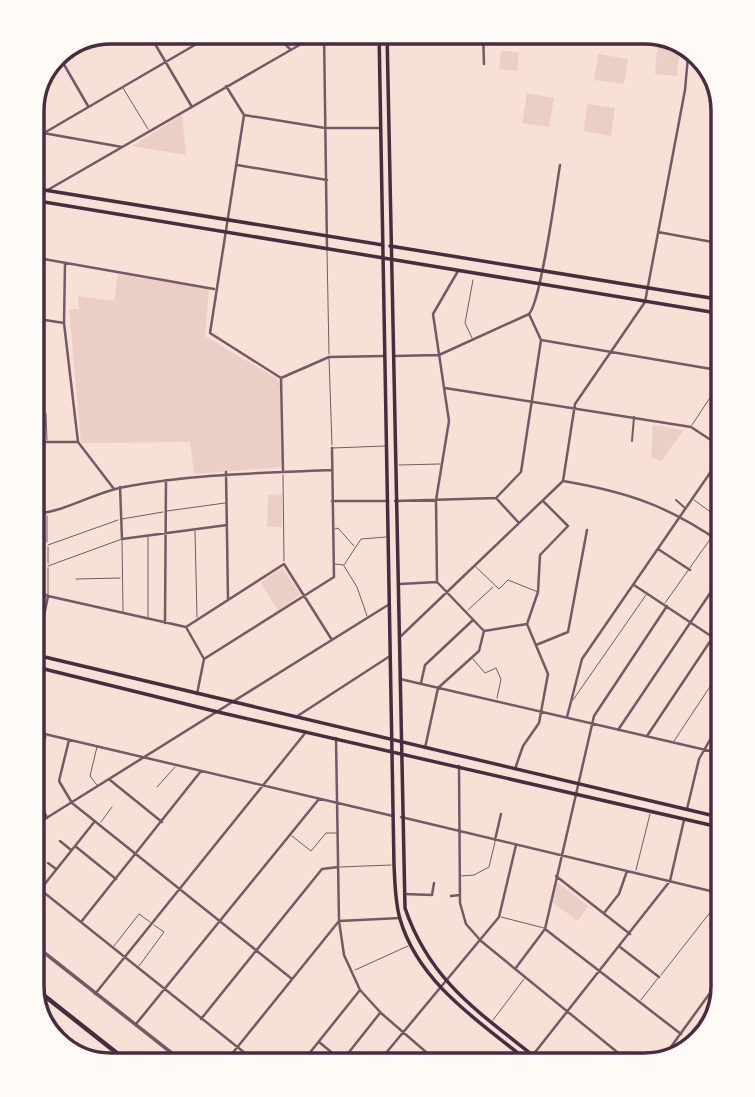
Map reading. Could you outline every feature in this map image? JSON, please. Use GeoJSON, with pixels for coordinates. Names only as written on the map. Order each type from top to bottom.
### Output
{"type":"FeatureCollection","features":[{"type":"Feature","properties":{"kind":"highway"},"geometry":{"type":"LineString","coordinates":[[44,996],[117,1053]]}},
{"type":"Feature","properties":{"kind":"main road"},"geometry":{"type":"LineString","coordinates":[[379,44],[394,865],[400,918],[410,945],[440,988],[515,1053]]}},
{"type":"Feature","properties":{"kind":"main road"},"geometry":{"type":"LineString","coordinates":[[387,44],[394,501],[405,908],[419,943],[445,982],[531,1053]]}},
{"type":"Feature","properties":{"kind":"main road"},"geometry":{"type":"LineString","coordinates":[[44,190],[326,235],[541,273],[711,298]]}},
{"type":"Feature","properties":{"kind":"main road"},"geometry":{"type":"LineString","coordinates":[[44,202],[711,312]]}},
{"type":"Feature","properties":{"kind":"main road"},"geometry":{"type":"LineString","coordinates":[[44,656],[711,815]]}},
{"type":"Feature","properties":{"kind":"main road"},"geometry":{"type":"LineString","coordinates":[[44,669],[218,712],[711,825]]}},
{"type":"Feature","properties":{"kind":"street"},"geometry":{"type":"LineString","coordinates":[[155,44],[192,107]]}},
{"type":"Feature","properties":{"kind":"street"},"geometry":{"type":"LineString","coordinates":[[44,133],[195,44]]}},
{"type":"Feature","properties":{"kind":"street"},"geometry":{"type":"LineString","coordinates":[[285,44],[290,49]]}},
{"type":"Feature","properties":{"kind":"street"},"geometry":{"type":"LineString","coordinates":[[44,193],[299,44]]}},
{"type":"Feature","properties":{"kind":"street"},"geometry":{"type":"LineString","coordinates":[[323,44],[327,249]]}},
{"type":"Feature","properties":{"kind":"street"},"geometry":{"type":"LineString","coordinates":[[484,44],[484,64]]}},
{"type":"Feature","properties":{"kind":"street"},"geometry":{"type":"LineString","coordinates":[[399,638],[563,481],[574,408],[645,302],[685,90],[688,60]]}},
{"type":"Feature","properties":{"kind":"street"},"geometry":{"type":"LineString","coordinates":[[63,63],[88,106]]}},
{"type":"Feature","properties":{"kind":"street"},"geometry":{"type":"LineString","coordinates":[[226,86],[244,115],[209,333],[281,378]]}},
{"type":"Feature","properties":{"kind":"street"},"geometry":{"type":"LineString","coordinates":[[244,115],[325,128],[381,128]]}},
{"type":"Feature","properties":{"kind":"street"},"geometry":{"type":"LineString","coordinates":[[44,133],[122,147]]}},
{"type":"Feature","properties":{"kind":"street"},"geometry":{"type":"LineString","coordinates":[[235,164],[327,180]]}},
{"type":"Feature","properties":{"kind":"street"},"geometry":{"type":"LineString","coordinates":[[393,356],[439,355],[533,310],[560,165]]}},
{"type":"Feature","properties":{"kind":"street"},"geometry":{"type":"LineString","coordinates":[[657,232],[711,242]]}},
{"type":"Feature","properties":{"kind":"street"},"geometry":{"type":"LineString","coordinates":[[44,259],[214,289]]}},
{"type":"Feature","properties":{"kind":"street"},"geometry":{"type":"LineString","coordinates":[[65,263],[64,323],[78,442],[114,489]]}},
{"type":"Feature","properties":{"kind":"street"},"geometry":{"type":"LineString","coordinates":[[458,271],[433,314],[449,421],[436,500],[437,582],[484,631]]}},
{"type":"Feature","properties":{"kind":"street"},"geometry":{"type":"LineString","coordinates":[[394,501],[496,498],[521,472],[541,341],[529,314]]}},
{"type":"Feature","properties":{"kind":"street"},"geometry":{"type":"LineString","coordinates":[[44,320],[64,323]]}},
{"type":"Feature","properties":{"kind":"street"},"geometry":{"type":"LineString","coordinates":[[541,341],[711,369]]}},
{"type":"Feature","properties":{"kind":"street"},"geometry":{"type":"LineString","coordinates":[[281,378],[329,357],[386,356]]}},
{"type":"Feature","properties":{"kind":"street"},"geometry":{"type":"LineString","coordinates":[[281,378],[283,472]]}},
{"type":"Feature","properties":{"kind":"street"},"geometry":{"type":"LineString","coordinates":[[445,388],[691,427],[711,440]]}},
{"type":"Feature","properties":{"kind":"street"},"geometry":{"type":"LineString","coordinates":[[632,441],[634,418]]}},
{"type":"Feature","properties":{"kind":"street"},"geometry":{"type":"LineString","coordinates":[[47,442],[78,442]]}},
{"type":"Feature","properties":{"kind":"street"},"geometry":{"type":"LineString","coordinates":[[204,659],[334,577],[332,448]]}},
{"type":"Feature","properties":{"kind":"street"},"geometry":{"type":"LineString","coordinates":[[44,513],[120,487],[166,480],[226,472],[332,470]]}},
{"type":"Feature","properties":{"kind":"street"},"geometry":{"type":"LineString","coordinates":[[226,472],[228,601]]}},
{"type":"Feature","properties":{"kind":"street"},"geometry":{"type":"LineString","coordinates":[[567,717],[582,659],[711,473]]}},
{"type":"Feature","properties":{"kind":"street"},"geometry":{"type":"LineString","coordinates":[[165,624],[164,539],[167,533],[168,511],[166,480]]}},
{"type":"Feature","properties":{"kind":"street"},"geometry":{"type":"LineString","coordinates":[[563,481],[627,494],[681,515],[711,535]]}},
{"type":"Feature","properties":{"kind":"street"},"geometry":{"type":"LineString","coordinates":[[120,487],[122,539],[227,525]]}},
{"type":"Feature","properties":{"kind":"street"},"geometry":{"type":"LineString","coordinates":[[496,498],[519,523]]}},
{"type":"Feature","properties":{"kind":"street"},"geometry":{"type":"LineString","coordinates":[[676,500],[685,509]]}},
{"type":"Feature","properties":{"kind":"street"},"geometry":{"type":"LineString","coordinates":[[332,501],[387,501]]}},
{"type":"Feature","properties":{"kind":"street"},"geometry":{"type":"LineString","coordinates":[[516,769],[523,746],[539,723],[548,674],[527,624],[538,592],[540,555],[568,526],[542,501]]}},
{"type":"Feature","properties":{"kind":"street"},"geometry":{"type":"LineString","coordinates":[[536,645],[568,632],[587,530]]}},
{"type":"Feature","properties":{"kind":"street"},"geometry":{"type":"LineString","coordinates":[[658,549],[690,570]]}},
{"type":"Feature","properties":{"kind":"street"},"geometry":{"type":"LineString","coordinates":[[44,594],[186,627],[284,564],[332,640]]}},
{"type":"Feature","properties":{"kind":"street"},"geometry":{"type":"LineString","coordinates":[[397,584],[437,582]]}},
{"type":"Feature","properties":{"kind":"street"},"geometry":{"type":"LineString","coordinates":[[634,584],[711,636]]}},
{"type":"Feature","properties":{"kind":"street"},"geometry":{"type":"LineString","coordinates":[[618,730],[711,590]]}},
{"type":"Feature","properties":{"kind":"street"},"geometry":{"type":"LineString","coordinates":[[44,613],[48,596]]}},
{"type":"Feature","properties":{"kind":"street"},"geometry":{"type":"LineString","coordinates":[[44,820],[390,604]]}},
{"type":"Feature","properties":{"kind":"street"},"geometry":{"type":"LineString","coordinates":[[515,969],[545,929],[594,716],[666,605]]}},
{"type":"Feature","properties":{"kind":"street"},"geometry":{"type":"LineString","coordinates":[[421,683],[425,666],[473,620]]}},
{"type":"Feature","properties":{"kind":"street"},"geometry":{"type":"LineString","coordinates":[[484,631],[527,624]]}},
{"type":"Feature","properties":{"kind":"street"},"geometry":{"type":"LineString","coordinates":[[186,627],[204,659],[197,694]]}},
{"type":"Feature","properties":{"kind":"street"},"geometry":{"type":"LineString","coordinates":[[425,748],[438,688],[479,651],[484,631]]}},
{"type":"Feature","properties":{"kind":"street"},"geometry":{"type":"LineString","coordinates":[[646,737],[711,640]]}},
{"type":"Feature","properties":{"kind":"street"},"geometry":{"type":"LineString","coordinates":[[295,718],[390,656]]}},
{"type":"Feature","properties":{"kind":"street"},"geometry":{"type":"LineString","coordinates":[[400,679],[711,751]]}},
{"type":"Feature","properties":{"kind":"street"},"geometry":{"type":"LineString","coordinates":[[95,993],[306,732]]}},
{"type":"Feature","properties":{"kind":"street"},"geometry":{"type":"LineString","coordinates":[[44,740],[46,734],[393,816]]}},
{"type":"Feature","properties":{"kind":"street"},"geometry":{"type":"LineString","coordinates":[[687,809],[703,749],[711,736]]}},
{"type":"Feature","properties":{"kind":"street"},"geometry":{"type":"LineString","coordinates":[[336,738],[339,921],[344,955],[360,990],[381,1013],[427,1053]]}},
{"type":"Feature","properties":{"kind":"street"},"geometry":{"type":"LineString","coordinates":[[69,740],[59,781],[72,803],[292,979]]}},
{"type":"Feature","properties":{"kind":"street"},"geometry":{"type":"LineString","coordinates":[[459,766],[459,876],[466,924],[481,941],[618,1053]]}},
{"type":"Feature","properties":{"kind":"street"},"geometry":{"type":"LineString","coordinates":[[81,922],[201,771]]}},
{"type":"Feature","properties":{"kind":"street"},"geometry":{"type":"LineString","coordinates":[[109,779],[162,822]]}},
{"type":"Feature","properties":{"kind":"street"},"geometry":{"type":"LineString","coordinates":[[136,1025],[319,799]]}},
{"type":"Feature","properties":{"kind":"street"},"geometry":{"type":"LineString","coordinates":[[44,811],[47,818]]}},
{"type":"Feature","properties":{"kind":"street"},"geometry":{"type":"LineString","coordinates":[[495,840],[501,814]]}},
{"type":"Feature","properties":{"kind":"street"},"geometry":{"type":"LineString","coordinates":[[401,817],[711,891]]}},
{"type":"Feature","properties":{"kind":"street"},"geometry":{"type":"LineString","coordinates":[[535,1053],[670,881],[684,819]]}},
{"type":"Feature","properties":{"kind":"street"},"geometry":{"type":"LineString","coordinates":[[44,885],[95,821]]}},
{"type":"Feature","properties":{"kind":"street"},"geometry":{"type":"LineString","coordinates":[[60,841],[71,850]]}},
{"type":"Feature","properties":{"kind":"street"},"geometry":{"type":"LineString","coordinates":[[386,1053],[499,917],[516,845]]}},
{"type":"Feature","properties":{"kind":"street"},"geometry":{"type":"LineString","coordinates":[[75,846],[116,878]]}},
{"type":"Feature","properties":{"kind":"street"},"geometry":{"type":"LineString","coordinates":[[48,863],[56,869]]}},
{"type":"Feature","properties":{"kind":"street"},"geometry":{"type":"LineString","coordinates":[[201,1019],[322,869],[338,867]]}},
{"type":"Feature","properties":{"kind":"street"},"geometry":{"type":"LineString","coordinates":[[604,913],[619,894],[627,871]]}},
{"type":"Feature","properties":{"kind":"street"},"geometry":{"type":"LineString","coordinates":[[556,876],[630,934]]}},
{"type":"Feature","properties":{"kind":"street"},"geometry":{"type":"LineString","coordinates":[[404,894],[432,895],[434,884]]}},
{"type":"Feature","properties":{"kind":"street"},"geometry":{"type":"LineString","coordinates":[[44,893],[245,1053]]}},
{"type":"Feature","properties":{"kind":"street"},"geometry":{"type":"LineString","coordinates":[[451,896],[460,895]]}},
{"type":"Feature","properties":{"kind":"street"},"geometry":{"type":"LineString","coordinates":[[232,1053],[339,921],[400,918]]}},
{"type":"Feature","properties":{"kind":"street"},"geometry":{"type":"LineString","coordinates":[[545,929],[681,1034]]}},
{"type":"Feature","properties":{"kind":"street"},"geometry":{"type":"LineString","coordinates":[[620,947],[659,977]]}},
{"type":"Feature","properties":{"kind":"street"},"geometry":{"type":"LineString","coordinates":[[44,953],[172,1053]]}},
{"type":"Feature","properties":{"kind":"street"},"geometry":{"type":"LineString","coordinates":[[310,1053],[360,990]]}},
{"type":"Feature","properties":{"kind":"street"},"geometry":{"type":"LineString","coordinates":[[671,1048],[711,992]]}},
{"type":"Feature","properties":{"kind":"street"},"geometry":{"type":"LineString","coordinates":[[348,1053],[381,1013]]}},
{"type":"Feature","properties":{"kind":"street"},"geometry":{"type":"LineString","coordinates":[[319,1042],[333,1053]]}},
{"type":"Feature","properties":{"kind":"lane"},"geometry":{"type":"LineString","coordinates":[[122,86],[149,131]]}},
{"type":"Feature","properties":{"kind":"lane"},"geometry":{"type":"LineString","coordinates":[[327,249],[332,448],[387,446]]}},
{"type":"Feature","properties":{"kind":"lane"},"geometry":{"type":"LineString","coordinates":[[473,281],[465,323],[473,341]]}},
{"type":"Feature","properties":{"kind":"lane"},"geometry":{"type":"LineString","coordinates":[[691,427],[711,396]]}},
{"type":"Feature","properties":{"kind":"lane"},"geometry":{"type":"LineString","coordinates":[[46,412],[47,442]]}},
{"type":"Feature","properties":{"kind":"lane"},"geometry":{"type":"LineString","coordinates":[[394,465],[442,464]]}},
{"type":"Feature","properties":{"kind":"lane"},"geometry":{"type":"LineString","coordinates":[[283,472],[284,564]]}},
{"type":"Feature","properties":{"kind":"lane"},"geometry":{"type":"LineString","coordinates":[[692,499],[711,512]]}},
{"type":"Feature","properties":{"kind":"lane"},"geometry":{"type":"LineString","coordinates":[[48,545],[122,519],[226,502]]}},
{"type":"Feature","properties":{"kind":"lane"},"geometry":{"type":"LineString","coordinates":[[47,513],[48,596]]}},
{"type":"Feature","properties":{"kind":"lane"},"geometry":{"type":"LineString","coordinates":[[195,528],[197,620]]}},
{"type":"Feature","properties":{"kind":"lane"},"geometry":{"type":"LineString","coordinates":[[332,530],[338,528],[356,547]]}},
{"type":"Feature","properties":{"kind":"lane"},"geometry":{"type":"LineString","coordinates":[[148,536],[148,619]]}},
{"type":"Feature","properties":{"kind":"lane"},"geometry":{"type":"LineString","coordinates":[[344,565],[361,539],[389,537]]}},
{"type":"Feature","properties":{"kind":"lane"},"geometry":{"type":"LineString","coordinates":[[48,566],[122,539],[123,614]]}},
{"type":"Feature","properties":{"kind":"lane"},"geometry":{"type":"LineString","coordinates":[[666,605],[711,539]]}},
{"type":"Feature","properties":{"kind":"lane"},"geometry":{"type":"LineString","coordinates":[[333,564],[344,565]]}},
{"type":"Feature","properties":{"kind":"lane"},"geometry":{"type":"LineString","coordinates":[[344,565],[357,587],[368,618]]}},
{"type":"Feature","properties":{"kind":"lane"},"geometry":{"type":"LineString","coordinates":[[474,565],[499,589],[508,580],[538,592]]}},
{"type":"Feature","properties":{"kind":"lane"},"geometry":{"type":"LineString","coordinates":[[76,579],[122,578]]}},
{"type":"Feature","properties":{"kind":"lane"},"geometry":{"type":"LineString","coordinates":[[466,613],[494,585]]}},
{"type":"Feature","properties":{"kind":"lane"},"geometry":{"type":"LineString","coordinates":[[572,701],[648,593]]}},
{"type":"Feature","properties":{"kind":"lane"},"geometry":{"type":"LineString","coordinates":[[472,657],[485,673],[496,668],[501,679],[496,701]]}},
{"type":"Feature","properties":{"kind":"lane"},"geometry":{"type":"LineString","coordinates":[[674,743],[711,686]]}},
{"type":"Feature","properties":{"kind":"lane"},"geometry":{"type":"LineString","coordinates":[[97,747],[90,776],[98,786]]}},
{"type":"Feature","properties":{"kind":"lane"},"geometry":{"type":"LineString","coordinates":[[157,787],[176,765]]}},
{"type":"Feature","properties":{"kind":"lane"},"geometry":{"type":"LineString","coordinates":[[99,824],[113,807]]}},
{"type":"Feature","properties":{"kind":"lane"},"geometry":{"type":"LineString","coordinates":[[635,873],[650,811]]}},
{"type":"Feature","properties":{"kind":"lane"},"geometry":{"type":"LineString","coordinates":[[290,834],[311,851],[326,834],[338,833]]}},
{"type":"Feature","properties":{"kind":"lane"},"geometry":{"type":"LineString","coordinates":[[459,876],[474,876],[489,867],[495,840]]}},
{"type":"Feature","properties":{"kind":"lane"},"geometry":{"type":"LineString","coordinates":[[338,867],[394,865]]}},
{"type":"Feature","properties":{"kind":"lane"},"geometry":{"type":"LineString","coordinates":[[640,1001],[711,910]]}},
{"type":"Feature","properties":{"kind":"lane"},"geometry":{"type":"LineString","coordinates":[[113,948],[139,914],[164,932],[137,968]]}},
{"type":"Feature","properties":{"kind":"lane"},"geometry":{"type":"LineString","coordinates":[[499,917],[545,929]]}},
{"type":"Feature","properties":{"kind":"lane"},"geometry":{"type":"LineString","coordinates":[[350,972],[410,945]]}},
{"type":"Feature","properties":{"kind":"lane"},"geometry":{"type":"LineString","coordinates":[[491,1021],[526,977]]}},
{"type":"Feature","properties":{"kind":"shaded area"},"geometry":{"type":"Polygon","coordinates":[[[657,45],[679,54],[677,76],[655,74],[657,45]]]}},
{"type":"Feature","properties":{"kind":"shaded area"},"geometry":{"type":"Polygon","coordinates":[[[501,51],[519,52],[517,71],[499,69],[501,51]]]}},
{"type":"Feature","properties":{"kind":"shaded area"},"geometry":{"type":"Polygon","coordinates":[[[598,54],[628,59],[624,84],[594,80],[598,54]]]}},
{"type":"Feature","properties":{"kind":"shaded area"},"geometry":{"type":"Polygon","coordinates":[[[527,93],[554,98],[549,127],[522,123],[527,93]]]}},
{"type":"Feature","properties":{"kind":"shaded area"},"geometry":{"type":"Polygon","coordinates":[[[587,104],[615,108],[611,136],[584,131],[587,104]]]}},
{"type":"Feature","properties":{"kind":"shaded area"},"geometry":{"type":"Polygon","coordinates":[[[182,115],[186,155],[132,146],[182,115]]]}},
{"type":"Feature","properties":{"kind":"shaded area"},"geometry":{"type":"Polygon","coordinates":[[[118,274],[209,289],[205,336],[276,378],[280,384],[281,467],[194,474],[190,442],[81,443],[69,309],[79,309],[78,296],[114,301],[118,274]]]}},
{"type":"Feature","properties":{"kind":"shaded area"},"geometry":{"type":"Polygon","coordinates":[[[653,425],[684,430],[661,461],[651,457],[653,425]]]}},
{"type":"Feature","properties":{"kind":"shaded area"},"geometry":{"type":"Polygon","coordinates":[[[282,494],[282,527],[267,527],[268,495],[282,494]]]}},
{"type":"Feature","properties":{"kind":"shaded area"},"geometry":{"type":"Polygon","coordinates":[[[282,568],[301,594],[278,611],[261,582],[282,568]]]}},
{"type":"Feature","properties":{"kind":"shaded area"},"geometry":{"type":"Polygon","coordinates":[[[557,882],[588,906],[578,921],[553,903],[557,882]]]}}]}
